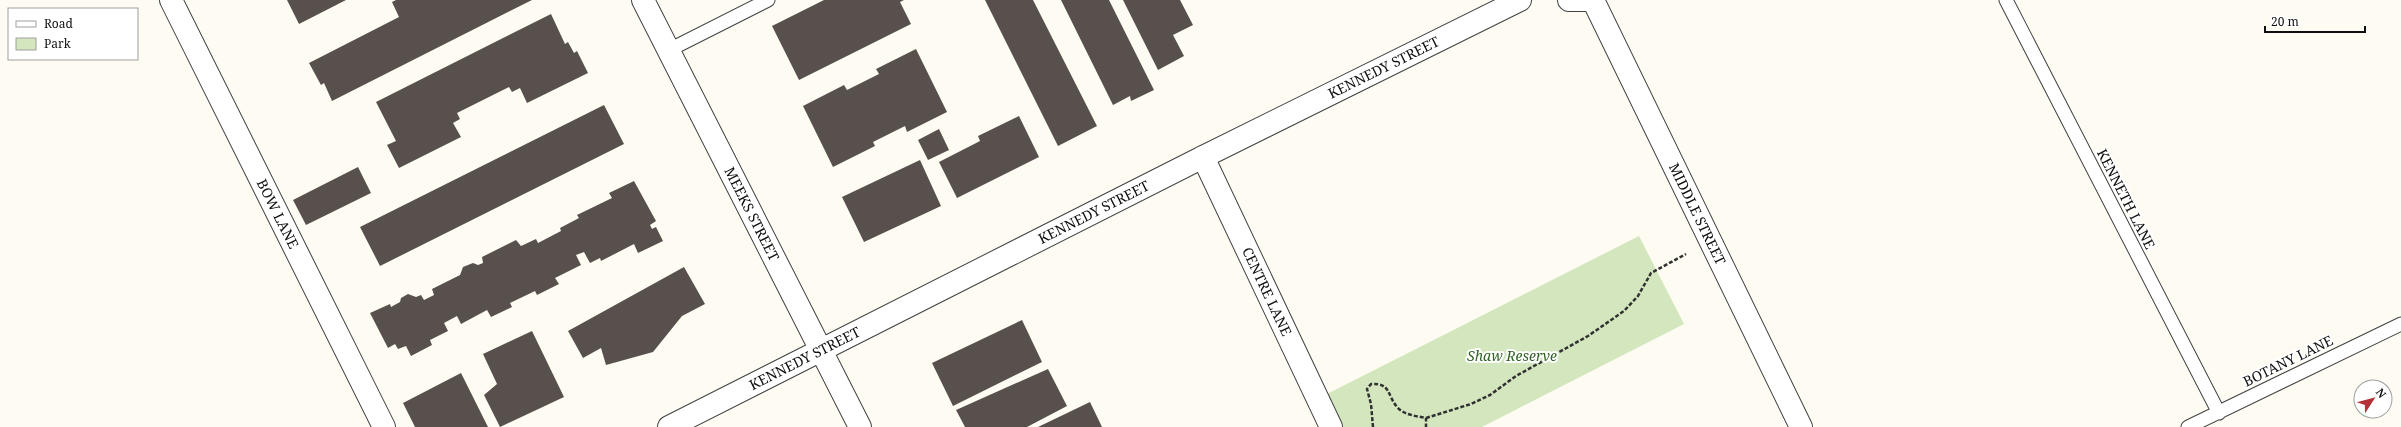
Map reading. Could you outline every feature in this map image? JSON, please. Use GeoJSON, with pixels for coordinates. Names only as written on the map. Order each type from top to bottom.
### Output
{"type":"FeatureCollection","features":[{"type":"Feature","properties":{"kind":"street","name":"BOW LANE"},"geometry":{"type":"LineString","coordinates":[[171,0],[384,427]]}},
{"type":"Feature","properties":{"kind":"street","name":"MEEKS STREET"},"geometry":{"type":"LineString","coordinates":[[643,0],[667,51],[822,350],[860,427]]}},
{"type":"Feature","properties":{"kind":"street","name":"KENNEDY STREET"},"geometry":{"type":"LineString","coordinates":[[669,427],[1203,157],[1520,0]]}},
{"type":"Feature","properties":{"kind":"street"},"geometry":{"type":"LineString","coordinates":[[1569,0],[1587,0]]}},
{"type":"Feature","properties":{"kind":"street","name":"MIDDLE STREET"},"geometry":{"type":"LineString","coordinates":[[1593,0],[1801,427]]}},
{"type":"Feature","properties":{"kind":"street","name":"CENTRE LANE"},"geometry":{"type":"LineString","coordinates":[[1203,157],[1331,427]]}},
{"type":"Feature","properties":{"kind":"lane"},"geometry":{"type":"LineString","coordinates":[[667,51],[768,0]]}},
{"type":"Feature","properties":{"kind":"lane","name":"KENNETH LANE"},"geometry":{"type":"LineString","coordinates":[[2006,0],[2218,413]]}},
{"type":"Feature","properties":{"kind":"lane","name":"BOTANY LANE"},"geometry":{"type":"LineString","coordinates":[[2188,427],[2401,324]]}},
{"type":"Feature","properties":{"kind":"path"},"geometry":{"type":"LineString","coordinates":[[1372,427],[1371,404],[1367,389],[1372,384],[1380,384],[1386,387],[1397,407],[1403,412],[1426,418],[1471,404],[1490,395],[1516,376],[1588,336],[1624,311],[1638,296],[1651,273],[1711,241]]}},
{"type":"Feature","properties":{"kind":"path"},"geometry":{"type":"LineString","coordinates":[[1426,418],[1426,427]]}},
{"type":"Feature","properties":{"kind":"green space","name":"Shaw Reserve"},"geometry":{"type":"Polygon","coordinates":[[[1639,236],[1684,324],[1482,427],[1341,427],[1325,395],[1639,236]]]}},
{"type":"Feature","properties":{"kind":"building"},"geometry":{"type":"Polygon","coordinates":[[[287,0],[346,0],[299,24],[287,0]]]}},
{"type":"Feature","properties":{"kind":"building"},"geometry":{"type":"Polygon","coordinates":[[[396,0],[532,0],[332,101],[324,83],[321,85],[309,63],[399,17],[392,2],[396,0]]]}},
{"type":"Feature","properties":{"kind":"building"},"geometry":{"type":"Polygon","coordinates":[[[824,0],[904,0],[900,2],[911,24],[799,80],[772,26],[824,0]]]}},
{"type":"Feature","properties":{"kind":"building"},"geometry":{"type":"Polygon","coordinates":[[[985,0],[1033,0],[1097,126],[1058,146],[985,0]]]}},
{"type":"Feature","properties":{"kind":"building"},"geometry":{"type":"Polygon","coordinates":[[[1061,0],[1109,0],[1154,90],[1131,101],[1130,96],[1113,105],[1061,0]]]}},
{"type":"Feature","properties":{"kind":"building"},"geometry":{"type":"Polygon","coordinates":[[[1123,0],[1180,0],[1193,25],[1173,35],[1184,56],[1158,70],[1123,0]]]}},
{"type":"Feature","properties":{"kind":"building"},"geometry":{"type":"Polygon","coordinates":[[[551,14],[565,44],[568,42],[574,53],[577,51],[588,73],[527,103],[520,88],[512,92],[509,87],[457,113],[460,119],[453,123],[461,137],[399,168],[387,145],[396,141],[376,102],[551,14]]]}},
{"type":"Feature","properties":{"kind":"building"},"geometry":{"type":"Polygon","coordinates":[[[916,49],[947,112],[907,132],[905,126],[873,142],[875,146],[833,167],[803,106],[844,85],[847,90],[879,74],[876,69],[916,49]]]}},
{"type":"Feature","properties":{"kind":"building"},"geometry":{"type":"Polygon","coordinates":[[[604,105],[624,144],[380,266],[360,227],[604,105]]]}},
{"type":"Feature","properties":{"kind":"building"},"geometry":{"type":"Polygon","coordinates":[[[1019,116],[1039,157],[957,198],[939,162],[980,141],[978,136],[1019,116]]]}},
{"type":"Feature","properties":{"kind":"building"},"geometry":{"type":"Polygon","coordinates":[[[939,129],[949,150],[928,160],[918,140],[939,129]]]}},
{"type":"Feature","properties":{"kind":"building"},"geometry":{"type":"Polygon","coordinates":[[[920,160],[941,206],[864,242],[842,197],[920,160]]]}},
{"type":"Feature","properties":{"kind":"building"},"geometry":{"type":"Polygon","coordinates":[[[358,167],[371,193],[306,225],[293,200],[358,167]]]}},
{"type":"Feature","properties":{"kind":"building"},"geometry":{"type":"Polygon","coordinates":[[[634,181],[656,221],[650,225],[652,229],[656,227],[663,241],[638,253],[634,244],[601,261],[600,258],[590,263],[584,252],[576,255],[581,265],[555,278],[559,284],[537,295],[535,291],[510,303],[512,307],[491,317],[487,310],[461,324],[457,316],[444,323],[448,331],[430,340],[432,345],[411,356],[406,346],[398,349],[395,344],[388,348],[370,313],[390,304],[391,307],[400,302],[401,298],[408,294],[416,297],[421,295],[424,300],[434,295],[432,289],[460,275],[463,267],[473,263],[478,265],[483,263],[482,257],[516,240],[521,246],[536,239],[538,243],[561,231],[560,228],[579,218],[577,215],[612,198],[609,193],[634,181]]]}},
{"type":"Feature","properties":{"kind":"building"},"geometry":{"type":"Polygon","coordinates":[[[684,267],[705,304],[682,316],[653,352],[606,365],[601,348],[583,358],[568,331],[684,267]]]}},
{"type":"Feature","properties":{"kind":"building"},"geometry":{"type":"Polygon","coordinates":[[[1022,320],[1042,362],[953,406],[932,363],[1022,320]]]}},
{"type":"Feature","properties":{"kind":"building"},"geometry":{"type":"Polygon","coordinates":[[[532,331],[564,397],[500,427],[484,395],[497,384],[483,354],[532,331]]]}},
{"type":"Feature","properties":{"kind":"building"},"geometry":{"type":"Polygon","coordinates":[[[1048,369],[1067,406],[1027,427],[965,427],[956,410],[1048,369]]]}},
{"type":"Feature","properties":{"kind":"building"},"geometry":{"type":"Polygon","coordinates":[[[461,373],[488,427],[415,427],[403,403],[461,373]]]}},
{"type":"Feature","properties":{"kind":"building"},"geometry":{"type":"Polygon","coordinates":[[[1090,402],[1102,427],[1038,427],[1090,402]]]}}]}
